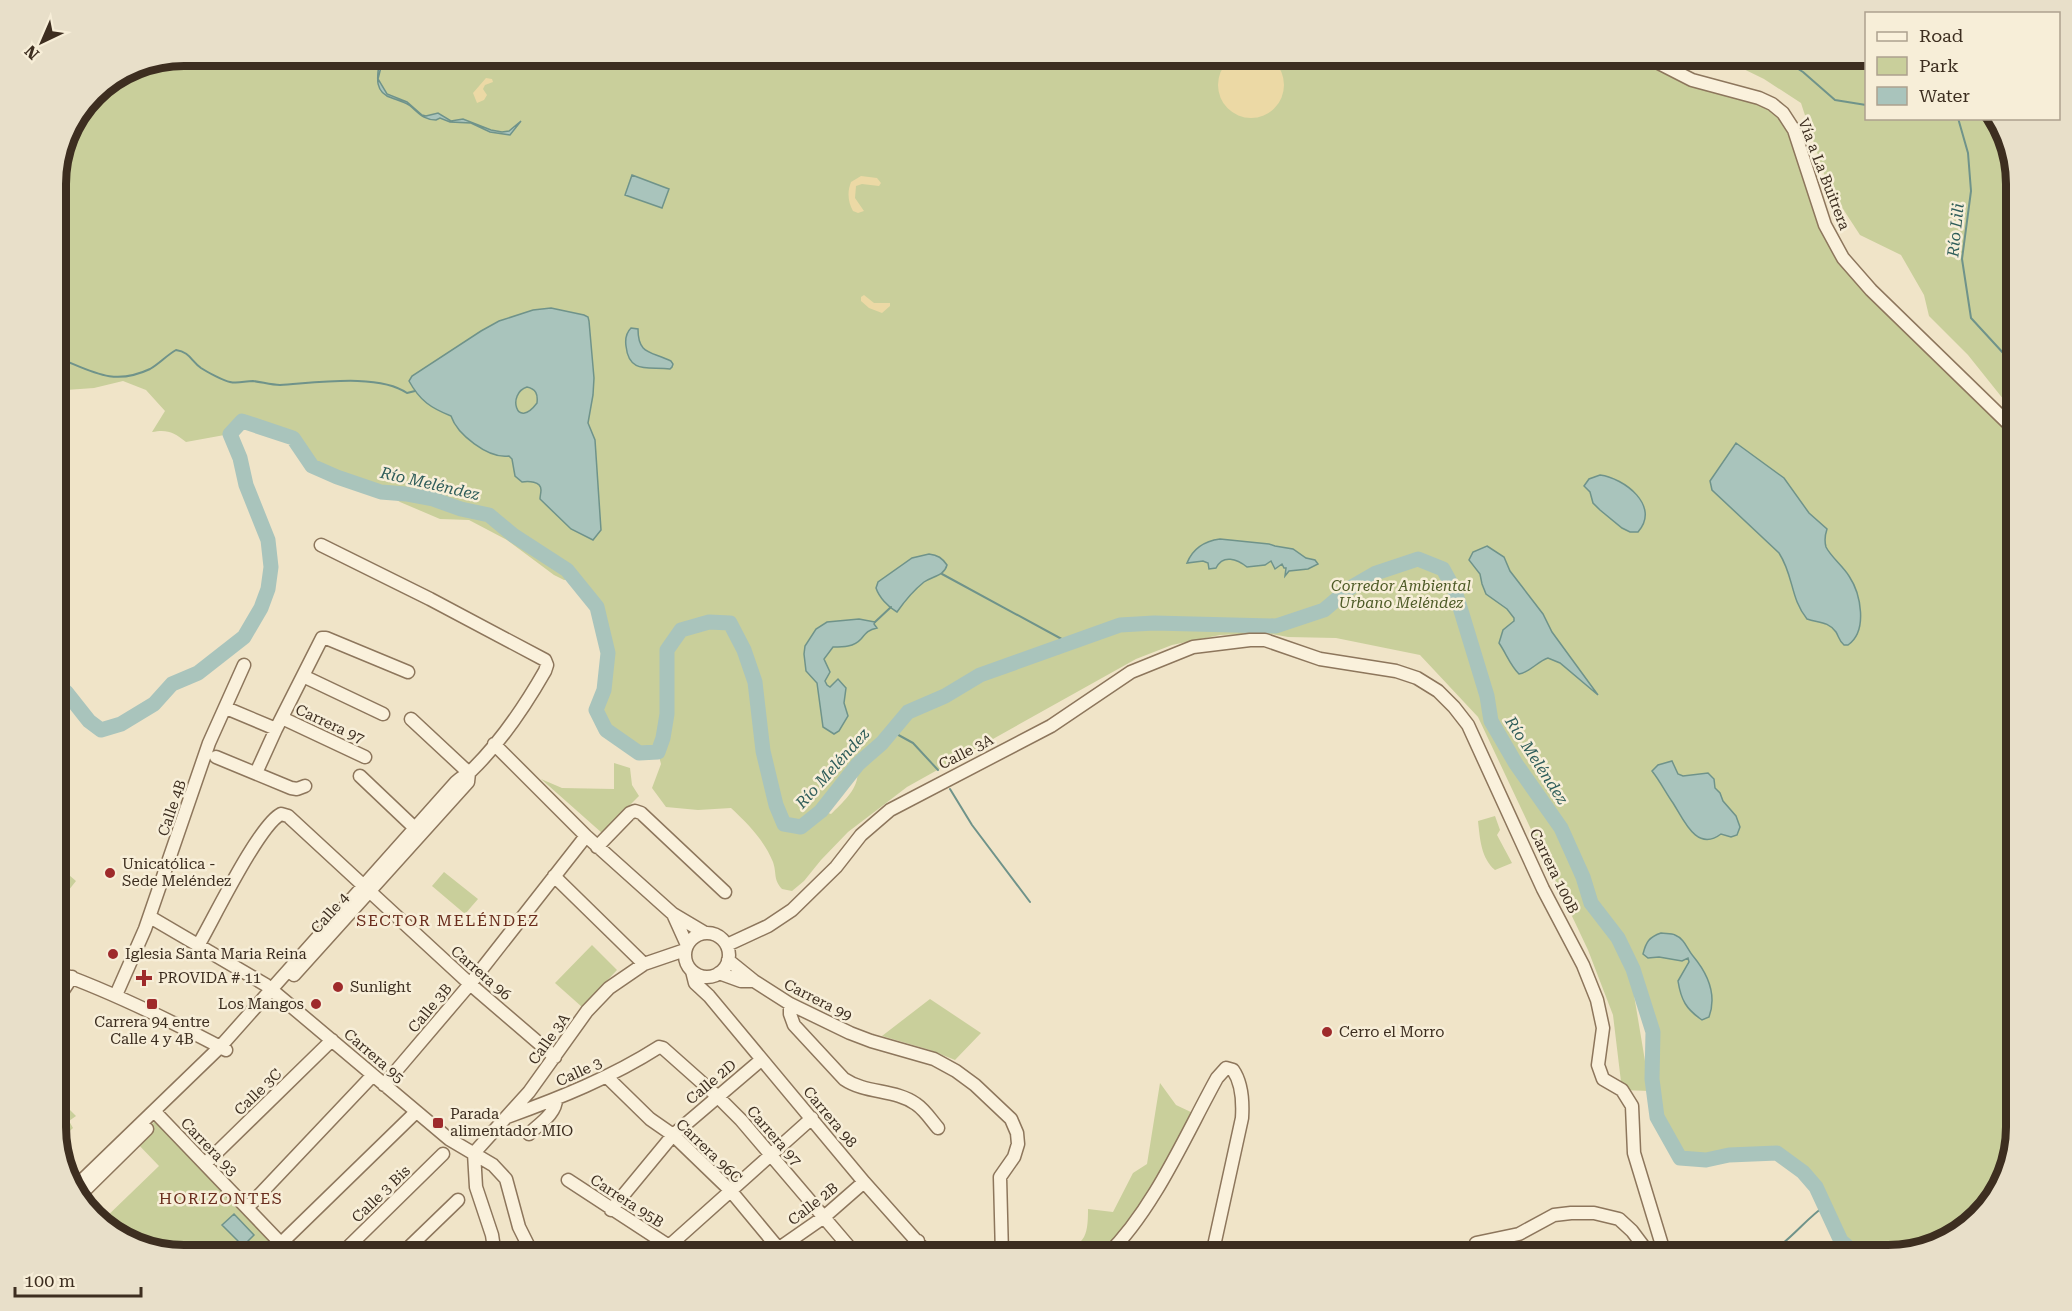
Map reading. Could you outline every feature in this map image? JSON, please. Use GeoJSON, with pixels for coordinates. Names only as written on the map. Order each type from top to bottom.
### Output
{"type":"FeatureCollection","features":[{"type":"Feature","properties":{"kind":"street","name":"Vía a La Buitrera"},"geometry":{"type":"LineString","coordinates":[[1665,66],[1692,80],[1759,98],[1772,104],[1783,113],[1794,129],[1825,225],[1843,258],[1871,290],[2006,421]]}},
{"type":"Feature","properties":{"kind":"street","name":"Calle 4"},"geometry":{"type":"LineString","coordinates":[[85,1190],[157,1113],[223,1048],[417,831],[462,776],[469,773],[527,703],[547,665],[545,660],[321,545]]}},
{"type":"Feature","properties":{"kind":"street"},"geometry":{"type":"LineString","coordinates":[[256,773],[322,638],[408,672]]}},
{"type":"Feature","properties":{"kind":"street","name":"Calle 3A"},"geometry":{"type":"LineString","coordinates":[[727,945],[768,926],[792,910],[836,867],[861,835],[890,810],[1051,726],[1139,669],[1193,647],[1250,640]]}},
{"type":"Feature","properties":{"kind":"street","name":"Carrera 100B"},"geometry":{"type":"LineString","coordinates":[[1250,640],[1265,640],[1320,659],[1396,670],[1418,678],[1438,690],[1468,725],[1543,889],[1583,965],[1597,1000],[1603,1028],[1598,1065],[1603,1079],[1622,1090],[1632,1106],[1634,1153],[1662,1245]]}},
{"type":"Feature","properties":{"kind":"street","name":"Calle 4B"},"geometry":{"type":"LineString","coordinates":[[116,995],[150,916],[209,743],[244,665]]}},
{"type":"Feature","properties":{"kind":"street"},"geometry":{"type":"LineString","coordinates":[[303,676],[383,714]]}},
{"type":"Feature","properties":{"kind":"street","name":"Carrera 97"},"geometry":{"type":"LineString","coordinates":[[226,708],[279,723],[365,756]]}},
{"type":"Feature","properties":{"kind":"street"},"geometry":{"type":"LineString","coordinates":[[411,719],[469,773]]}},
{"type":"Feature","properties":{"kind":"street"},"geometry":{"type":"LineString","coordinates":[[494,744],[597,847],[673,914],[705,933],[717,935],[727,945],[728,960],[714,975],[709,996]]}},
{"type":"Feature","properties":{"kind":"street"},"geometry":{"type":"LineString","coordinates":[[216,758],[291,788],[297,789],[305,786]]}},
{"type":"Feature","properties":{"kind":"street"},"geometry":{"type":"LineString","coordinates":[[360,776],[417,831]]}},
{"type":"Feature","properties":{"kind":"street"},"geometry":{"type":"LineString","coordinates":[[597,847],[630,813],[635,811],[641,813],[725,892]]}},
{"type":"Feature","properties":{"kind":"street","name":"Carrera 96"},"geometry":{"type":"LineString","coordinates":[[199,944],[249,852],[273,818],[281,814],[288,816],[470,984],[555,1057]]}},
{"type":"Feature","properties":{"kind":"street","name":"Calle 3B"},"geometry":{"type":"LineString","coordinates":[[384,1085],[470,984],[586,836]]}},
{"type":"Feature","properties":{"kind":"street"},"geometry":{"type":"LineString","coordinates":[[554,876],[644,964]]}},
{"type":"Feature","properties":{"kind":"street"},"geometry":{"type":"LineString","coordinates":[[673,914],[686,947],[689,967],[699,975],[714,975]]}},
{"type":"Feature","properties":{"kind":"street","name":"Carrera 95"},"geometry":{"type":"LineString","coordinates":[[150,916],[274,991],[416,1112],[450,1139],[493,1165],[506,1179],[519,1227],[528,1245]]}},
{"type":"Feature","properties":{"kind":"street"},"geometry":{"type":"LineString","coordinates":[[686,947],[695,936],[705,933]]}},
{"type":"Feature","properties":{"kind":"street","name":"Calle 3A"},"geometry":{"type":"LineString","coordinates":[[474,1153],[529,1092],[587,1011],[609,988],[644,964],[686,947]]}},
{"type":"Feature","properties":{"kind":"street","name":"Calle 3A"},"geometry":{"type":"LineString","coordinates":[[660,959],[689,967]]}},
{"type":"Feature","properties":{"kind":"street","name":"Carrera 99"},"geometry":{"type":"LineString","coordinates":[[728,960],[754,981],[790,1004],[871,1041],[934,1059],[956,1071],[975,1085],[1011,1119],[1017,1133],[1018,1144],[1014,1157],[1000,1177],[1002,1245]]}},
{"type":"Feature","properties":{"kind":"street","name":"Carrera 98"},"geometry":{"type":"LineString","coordinates":[[689,967],[695,983],[709,996],[864,1182],[921,1245]]}},
{"type":"Feature","properties":{"kind":"street"},"geometry":{"type":"LineString","coordinates":[[66,975],[170,1020],[223,1048]]}},
{"type":"Feature","properties":{"kind":"street","name":"Carrera 99"},"geometry":{"type":"LineString","coordinates":[[714,975],[741,981],[754,981]]}},
{"type":"Feature","properties":{"kind":"street"},"geometry":{"type":"LineString","coordinates":[[66,986],[72,977]]}},
{"type":"Feature","properties":{"kind":"street"},"geometry":{"type":"LineString","coordinates":[[790,1004],[790,1014],[794,1025],[844,1079],[854,1086],[915,1102],[939,1128]]}},
{"type":"Feature","properties":{"kind":"street","name":"Calle 3C"},"geometry":{"type":"LineString","coordinates":[[205,1164],[332,1040]]}},
{"type":"Feature","properties":{"kind":"street","name":"Carrera 97"},"geometry":{"type":"LineString","coordinates":[[659,1047],[663,1048],[717,1096],[847,1245]]}},
{"type":"Feature","properties":{"kind":"street","name":"Calle 3"},"geometry":{"type":"LineString","coordinates":[[507,1117],[607,1077],[659,1047]]}},
{"type":"Feature","properties":{"kind":"street","name":"Calle 2D"},"geometry":{"type":"LineString","coordinates":[[611,1210],[673,1135],[761,1060]]}},
{"type":"Feature","properties":{"kind":"street"},"geometry":{"type":"LineString","coordinates":[[1118,1245],[1150,1200],[1217,1078],[1226,1068],[1233,1070],[1237,1076],[1243,1102],[1242,1118],[1214,1245]]}},
{"type":"Feature","properties":{"kind":"street"},"geometry":{"type":"LineString","coordinates":[[247,1208],[373,1075]]}},
{"type":"Feature","properties":{"kind":"street","name":"Carrera 96C"},"geometry":{"type":"LineString","coordinates":[[607,1077],[650,1119],[673,1135],[730,1190],[775,1245]]}},
{"type":"Feature","properties":{"kind":"street"},"geometry":{"type":"LineString","coordinates":[[529,1134],[553,1112],[556,1099]]}},
{"type":"Feature","properties":{"kind":"street"},"geometry":{"type":"LineString","coordinates":[[281,1244],[416,1112]]}},
{"type":"Feature","properties":{"kind":"street","name":"Calle 4"},"geometry":{"type":"LineString","coordinates":[[80,1183],[157,1113]]}},
{"type":"Feature","properties":{"kind":"street","name":"Carrera 93"},"geometry":{"type":"LineString","coordinates":[[157,1113],[281,1244]]}},
{"type":"Feature","properties":{"kind":"street"},"geometry":{"type":"LineString","coordinates":[[730,1190],[812,1119]]}},
{"type":"Feature","properties":{"kind":"street"},"geometry":{"type":"LineString","coordinates":[[474,1153],[476,1187],[493,1245]]}},
{"type":"Feature","properties":{"kind":"street","name":"Calle 3 Bis"},"geometry":{"type":"LineString","coordinates":[[351,1245],[443,1154]]}},
{"type":"Feature","properties":{"kind":"street","name":"Carrera 95B"},"geometry":{"type":"LineString","coordinates":[[568,1180],[667,1245]]}},
{"type":"Feature","properties":{"kind":"street","name":"Calle 2B"},"geometry":{"type":"LineString","coordinates":[[790,1245],[864,1182]]}},
{"type":"Feature","properties":{"kind":"street","name":"Carrera 95B"},"geometry":{"type":"LineString","coordinates":[[670,1245],[730,1190]]}},
{"type":"Feature","properties":{"kind":"street"},"geometry":{"type":"LineString","coordinates":[[412,1245],[458,1200]]}},
{"type":"Feature","properties":{"kind":"street"},"geometry":{"type":"LineString","coordinates":[[1476,1243],[1519,1234],[1560,1214],[1594,1213],[1611,1216],[1624,1224],[1641,1245]]}},
{"type":"Feature","properties":{"kind":"street"},"geometry":{"type":"LineString","coordinates":[[914,1245],[918,1241]]}},
{"type":"Feature","properties":{"kind":"green space","name":"Corredor Ambiental Urbano Meléndez"},"geometry":{"type":"Polygon","coordinates":[[[184,66],[1671,66],[1778,108],[1843,258],[2006,421],[2006,1127],[2002,1158],[1997,1172],[1986,1193],[1966,1216],[1933,1236],[1903,1244],[1846,1245],[1841,1241],[1816,1187],[1803,1172],[1777,1154],[1729,1155],[1706,1160],[1680,1158],[1657,1117],[1652,1079],[1653,1032],[1646,1015],[1643,997],[1628,959],[1650,1091],[1622,1090],[1613,1015],[1588,950],[1478,717],[1420,655],[1336,638],[1288,637],[1265,633],[1220,635],[1172,645],[1136,659],[907,787],[848,832],[804,881],[792,891],[782,889],[777,882],[773,862],[760,839],[731,808],[698,810],[666,807],[652,788],[661,764],[658,752],[639,753],[606,730],[596,710],[604,690],[608,653],[597,607],[574,579],[564,580],[554,575],[507,540],[469,520],[440,519],[385,493],[312,466],[292,438],[242,421],[230,434],[186,442],[170,432],[152,432],[165,411],[146,390],[123,381],[94,388],[66,390],[66,176],[68,161],[75,139],[95,106],[118,86],[139,75],[161,68],[184,66]],[[856,767],[822,811],[831,814],[851,793],[857,780],[856,767]]]}},
{"type":"Feature","properties":{"kind":"green space"},"geometry":{"type":"Polygon","coordinates":[[[1737,66],[1865,66],[1865,120],[1987,120],[1997,139],[2005,169],[2006,402],[1968,355],[1929,316],[1924,295],[1901,255],[1860,235],[1828,186],[1801,103],[1764,79],[1737,66]]]}},
{"type":"Feature","properties":{"kind":"green space"},"geometry":{"type":"Polygon","coordinates":[[[614,763],[630,768],[632,785],[639,796],[602,833],[541,779],[562,788],[614,789],[614,763]]]}},
{"type":"Feature","properties":{"kind":"green space"},"geometry":{"type":"Polygon","coordinates":[[[1495,816],[1500,830],[1497,835],[1512,863],[1495,870],[1484,854],[1478,821],[1495,816]]]}},
{"type":"Feature","properties":{"kind":"green space"},"geometry":{"type":"Polygon","coordinates":[[[66,872],[76,881],[66,894],[66,872]]]}},
{"type":"Feature","properties":{"kind":"green space"},"geometry":{"type":"Polygon","coordinates":[[[444,872],[478,899],[465,914],[432,886],[444,872]]]}},
{"type":"Feature","properties":{"kind":"green space"},"geometry":{"type":"Polygon","coordinates":[[[592,945],[617,970],[582,1007],[555,983],[592,945]]]}},
{"type":"Feature","properties":{"kind":"green space"},"geometry":{"type":"Polygon","coordinates":[[[930,999],[981,1033],[955,1060],[882,1036],[930,999]]]}},
{"type":"Feature","properties":{"kind":"green space"},"geometry":{"type":"Polygon","coordinates":[[[1160,1083],[1176,1105],[1195,1114],[1149,1200],[1113,1245],[1076,1245],[1084,1237],[1086,1231],[1088,1209],[1113,1212],[1133,1173],[1147,1164],[1160,1083]]]}},
{"type":"Feature","properties":{"kind":"green space"},"geometry":{"type":"Polygon","coordinates":[[[66,1106],[76,1116],[69,1121],[73,1128],[66,1135],[66,1106]]]}},
{"type":"Feature","properties":{"kind":"green space"},"geometry":{"type":"Polygon","coordinates":[[[160,1116],[283,1245],[161,1243],[132,1233],[112,1221],[107,1216],[159,1166],[135,1141],[160,1116]]]}},
{"type":"Feature","properties":{"kind":"sand"},"geometry":{"type":"Polygon","coordinates":[[[1225,66],[1277,66],[1283,79],[1281,98],[1274,108],[1264,115],[1251,118],[1238,115],[1228,108],[1221,98],[1218,85],[1225,66]]]}},
{"type":"Feature","properties":{"kind":"sand"},"geometry":{"type":"Polygon","coordinates":[[[486,78],[492,79],[493,82],[485,85],[483,89],[487,95],[484,100],[477,103],[473,93],[486,78]]]}},
{"type":"Feature","properties":{"kind":"sand"},"geometry":{"type":"Polygon","coordinates":[[[861,176],[877,178],[881,183],[879,186],[862,184],[856,186],[855,198],[864,211],[858,213],[851,208],[849,193],[851,182],[861,176]]]}},
{"type":"Feature","properties":{"kind":"sand"},"geometry":{"type":"Polygon","coordinates":[[[864,295],[874,303],[890,303],[890,306],[882,313],[869,308],[861,301],[864,295]]]}},
{"type":"Feature","properties":{"kind":"water"},"geometry":{"type":"Polygon","coordinates":[[[378,79],[387,94],[407,102],[422,115],[438,113],[451,121],[463,119],[491,130],[509,131],[521,121],[510,135],[490,132],[471,123],[450,122],[440,118],[432,120],[424,117],[409,105],[386,95],[381,91],[378,79]]]}},
{"type":"Feature","properties":{"kind":"water"},"geometry":{"type":"Polygon","coordinates":[[[632,175],[669,189],[662,208],[625,195],[632,175]]]}},
{"type":"Feature","properties":{"kind":"water"},"geometry":{"type":"Polygon","coordinates":[[[551,308],[588,317],[594,378],[588,423],[595,440],[601,530],[593,540],[571,529],[540,499],[541,490],[537,483],[522,482],[515,476],[512,459],[509,456],[492,454],[474,444],[454,423],[451,416],[432,407],[422,399],[409,381],[412,376],[481,331],[499,321],[533,310],[551,308]],[[527,387],[517,396],[519,412],[530,411],[537,403],[536,392],[527,387]]]}},
{"type":"Feature","properties":{"kind":"water"},"geometry":{"type":"Polygon","coordinates":[[[631,328],[638,329],[640,344],[643,348],[671,361],[673,364],[670,369],[642,367],[631,361],[626,341],[631,328]]]}},
{"type":"Feature","properties":{"kind":"water"},"geometry":{"type":"Polygon","coordinates":[[[1736,443],[1784,478],[1809,513],[1827,529],[1826,547],[1849,576],[1857,592],[1861,612],[1858,631],[1848,645],[1842,643],[1830,626],[1807,619],[1798,603],[1779,553],[1712,490],[1710,481],[1736,443]]]}},
{"type":"Feature","properties":{"kind":"water"},"geometry":{"type":"Polygon","coordinates":[[[1600,475],[1629,487],[1637,495],[1645,513],[1644,522],[1638,532],[1630,532],[1622,528],[1593,503],[1590,492],[1584,486],[1589,479],[1600,475]]]}},
{"type":"Feature","properties":{"kind":"water"},"geometry":{"type":"Polygon","coordinates":[[[1220,539],[1293,549],[1306,558],[1315,560],[1318,564],[1308,569],[1289,571],[1285,576],[1286,568],[1282,564],[1275,569],[1271,561],[1265,565],[1247,567],[1235,560],[1226,559],[1216,568],[1209,569],[1208,563],[1203,561],[1187,563],[1200,546],[1220,539]]]}},
{"type":"Feature","properties":{"kind":"water"},"geometry":{"type":"Polygon","coordinates":[[[1487,546],[1504,557],[1510,571],[1543,614],[1552,632],[1598,695],[1560,663],[1548,658],[1523,673],[1519,674],[1513,667],[1499,643],[1503,630],[1514,621],[1514,618],[1507,609],[1486,594],[1480,574],[1469,560],[1473,552],[1487,546]]]}},
{"type":"Feature","properties":{"kind":"water"},"geometry":{"type":"Polygon","coordinates":[[[929,554],[941,559],[947,565],[946,569],[920,585],[897,612],[879,595],[876,588],[878,582],[912,558],[929,554]]]}},
{"type":"Feature","properties":{"kind":"water"},"geometry":{"type":"Polygon","coordinates":[[[859,619],[875,622],[877,628],[867,632],[855,644],[833,647],[824,659],[830,672],[825,681],[827,685],[830,687],[838,679],[846,688],[844,703],[848,716],[839,731],[834,734],[823,727],[817,683],[806,671],[805,646],[816,629],[827,622],[859,619]]]}},
{"type":"Feature","properties":{"kind":"water"},"geometry":{"type":"Polygon","coordinates":[[[1672,761],[1678,774],[1683,776],[1708,773],[1714,779],[1715,788],[1736,816],[1740,827],[1737,835],[1731,837],[1721,834],[1712,839],[1704,839],[1691,831],[1652,771],[1658,765],[1672,761]]]}},
{"type":"Feature","properties":{"kind":"water"},"geometry":{"type":"Polygon","coordinates":[[[1661,933],[1673,934],[1681,939],[1707,977],[1712,1001],[1709,1017],[1702,1020],[1696,1016],[1685,1004],[1681,994],[1678,981],[1689,962],[1688,958],[1682,961],[1659,957],[1648,958],[1643,954],[1649,940],[1661,933]]]}},
{"type":"Feature","properties":{"kind":"water"},"geometry":{"type":"Polygon","coordinates":[[[234,1214],[254,1235],[242,1245],[222,1225],[234,1214]]]}},
{"type":"Feature","properties":{"kind":"waterway","name":"Río Lili"},"geometry":{"type":"LineString","coordinates":[[1794,66],[1835,100],[1865,105]]}},
{"type":"Feature","properties":{"kind":"waterway","name":"Río Lili"},"geometry":{"type":"LineString","coordinates":[[1959,120],[1968,153],[1971,191],[1962,259],[1971,318],[2006,355]]}},
{"type":"Feature","properties":{"kind":"waterway"},"geometry":{"type":"LineString","coordinates":[[66,361],[102,375],[124,377],[150,369],[176,350],[187,355],[207,372],[233,383],[253,381],[280,385],[363,381],[395,387],[407,393],[415,391]]}},
{"type":"Feature","properties":{"kind":"waterway","name":"Río Meléndez"},"geometry":{"type":"LineString","coordinates":[[66,692],[89,721],[101,730],[121,724],[154,704],[172,684],[198,673],[244,637],[261,608],[268,589],[271,567],[268,540],[246,485],[240,458],[230,434],[242,421],[293,438],[312,466],[337,477],[381,492],[433,499],[461,509],[489,515],[513,535],[567,570],[597,607],[608,653],[604,690],[596,710],[606,730],[639,753],[658,752],[663,738],[667,714],[667,650],[681,630],[709,622],[730,623],[744,650],[755,682],[763,751],[776,805],[784,824],[801,827],[821,811],[858,764],[882,743],[908,712],[945,696],[980,675],[1120,625],[1154,623],[1276,626],[1324,610],[1350,588],[1376,573],[1418,559],[1443,569],[1455,591],[1487,696],[1491,721],[1516,764],[1561,828],[1583,877],[1591,903],[1618,938],[1633,969],[1653,1032],[1652,1079],[1657,1117],[1680,1158],[1706,1160],[1729,1155],[1777,1153],[1803,1172],[1816,1187],[1841,1241],[1846,1245]]}},
{"type":"Feature","properties":{"kind":"waterway"},"geometry":{"type":"LineString","coordinates":[[942,574],[1069,643]]}},
{"type":"Feature","properties":{"kind":"waterway"},"geometry":{"type":"LineString","coordinates":[[875,622],[891,607]]}},
{"type":"Feature","properties":{"kind":"waterway"},"geometry":{"type":"LineString","coordinates":[[893,732],[913,743],[938,770]]}},
{"type":"Feature","properties":{"kind":"waterway"},"geometry":{"type":"LineString","coordinates":[[950,789],[972,825],[1030,902]]}},
{"type":"Feature","properties":{"kind":"waterway"},"geometry":{"type":"LineString","coordinates":[[1781,1245],[1826,1205]]}},
{"type":"Feature","properties":{"kind":"place","name":"Unicatólica - Sede Meléndez"},"geometry":{"type":"Point","coordinates":[110,873]}},
{"type":"Feature","properties":{"kind":"place","name":"Iglesia Santa Maria Reina"},"geometry":{"type":"Point","coordinates":[113,954]}},
{"type":"Feature","properties":{"kind":"place","name":"PROVIDA # 11"},"geometry":{"type":"Point","coordinates":[144,978]}},
{"type":"Feature","properties":{"kind":"place","name":"Sunlight"},"geometry":{"type":"Point","coordinates":[338,987]}},
{"type":"Feature","properties":{"kind":"place","name":"Carrera 94 entre Calle 4 y 4B"},"geometry":{"type":"Point","coordinates":[152,1004]}},
{"type":"Feature","properties":{"kind":"place","name":"Los Mangos"},"geometry":{"type":"Point","coordinates":[316,1004]}},
{"type":"Feature","properties":{"kind":"place","name":"Cerro el Morro"},"geometry":{"type":"Point","coordinates":[1327,1032]}},
{"type":"Feature","properties":{"kind":"place","name":"Parada alimentador MIO"},"geometry":{"type":"Point","coordinates":[438,1123]}},
{"type":"Feature","properties":{"kind":"district","name":"SECTOR MELÉNDEZ"},"geometry":{"type":"Point","coordinates":[448,920]}},
{"type":"Feature","properties":{"kind":"district","name":"HORIZONTES"},"geometry":{"type":"Point","coordinates":[221,1198]}}]}
